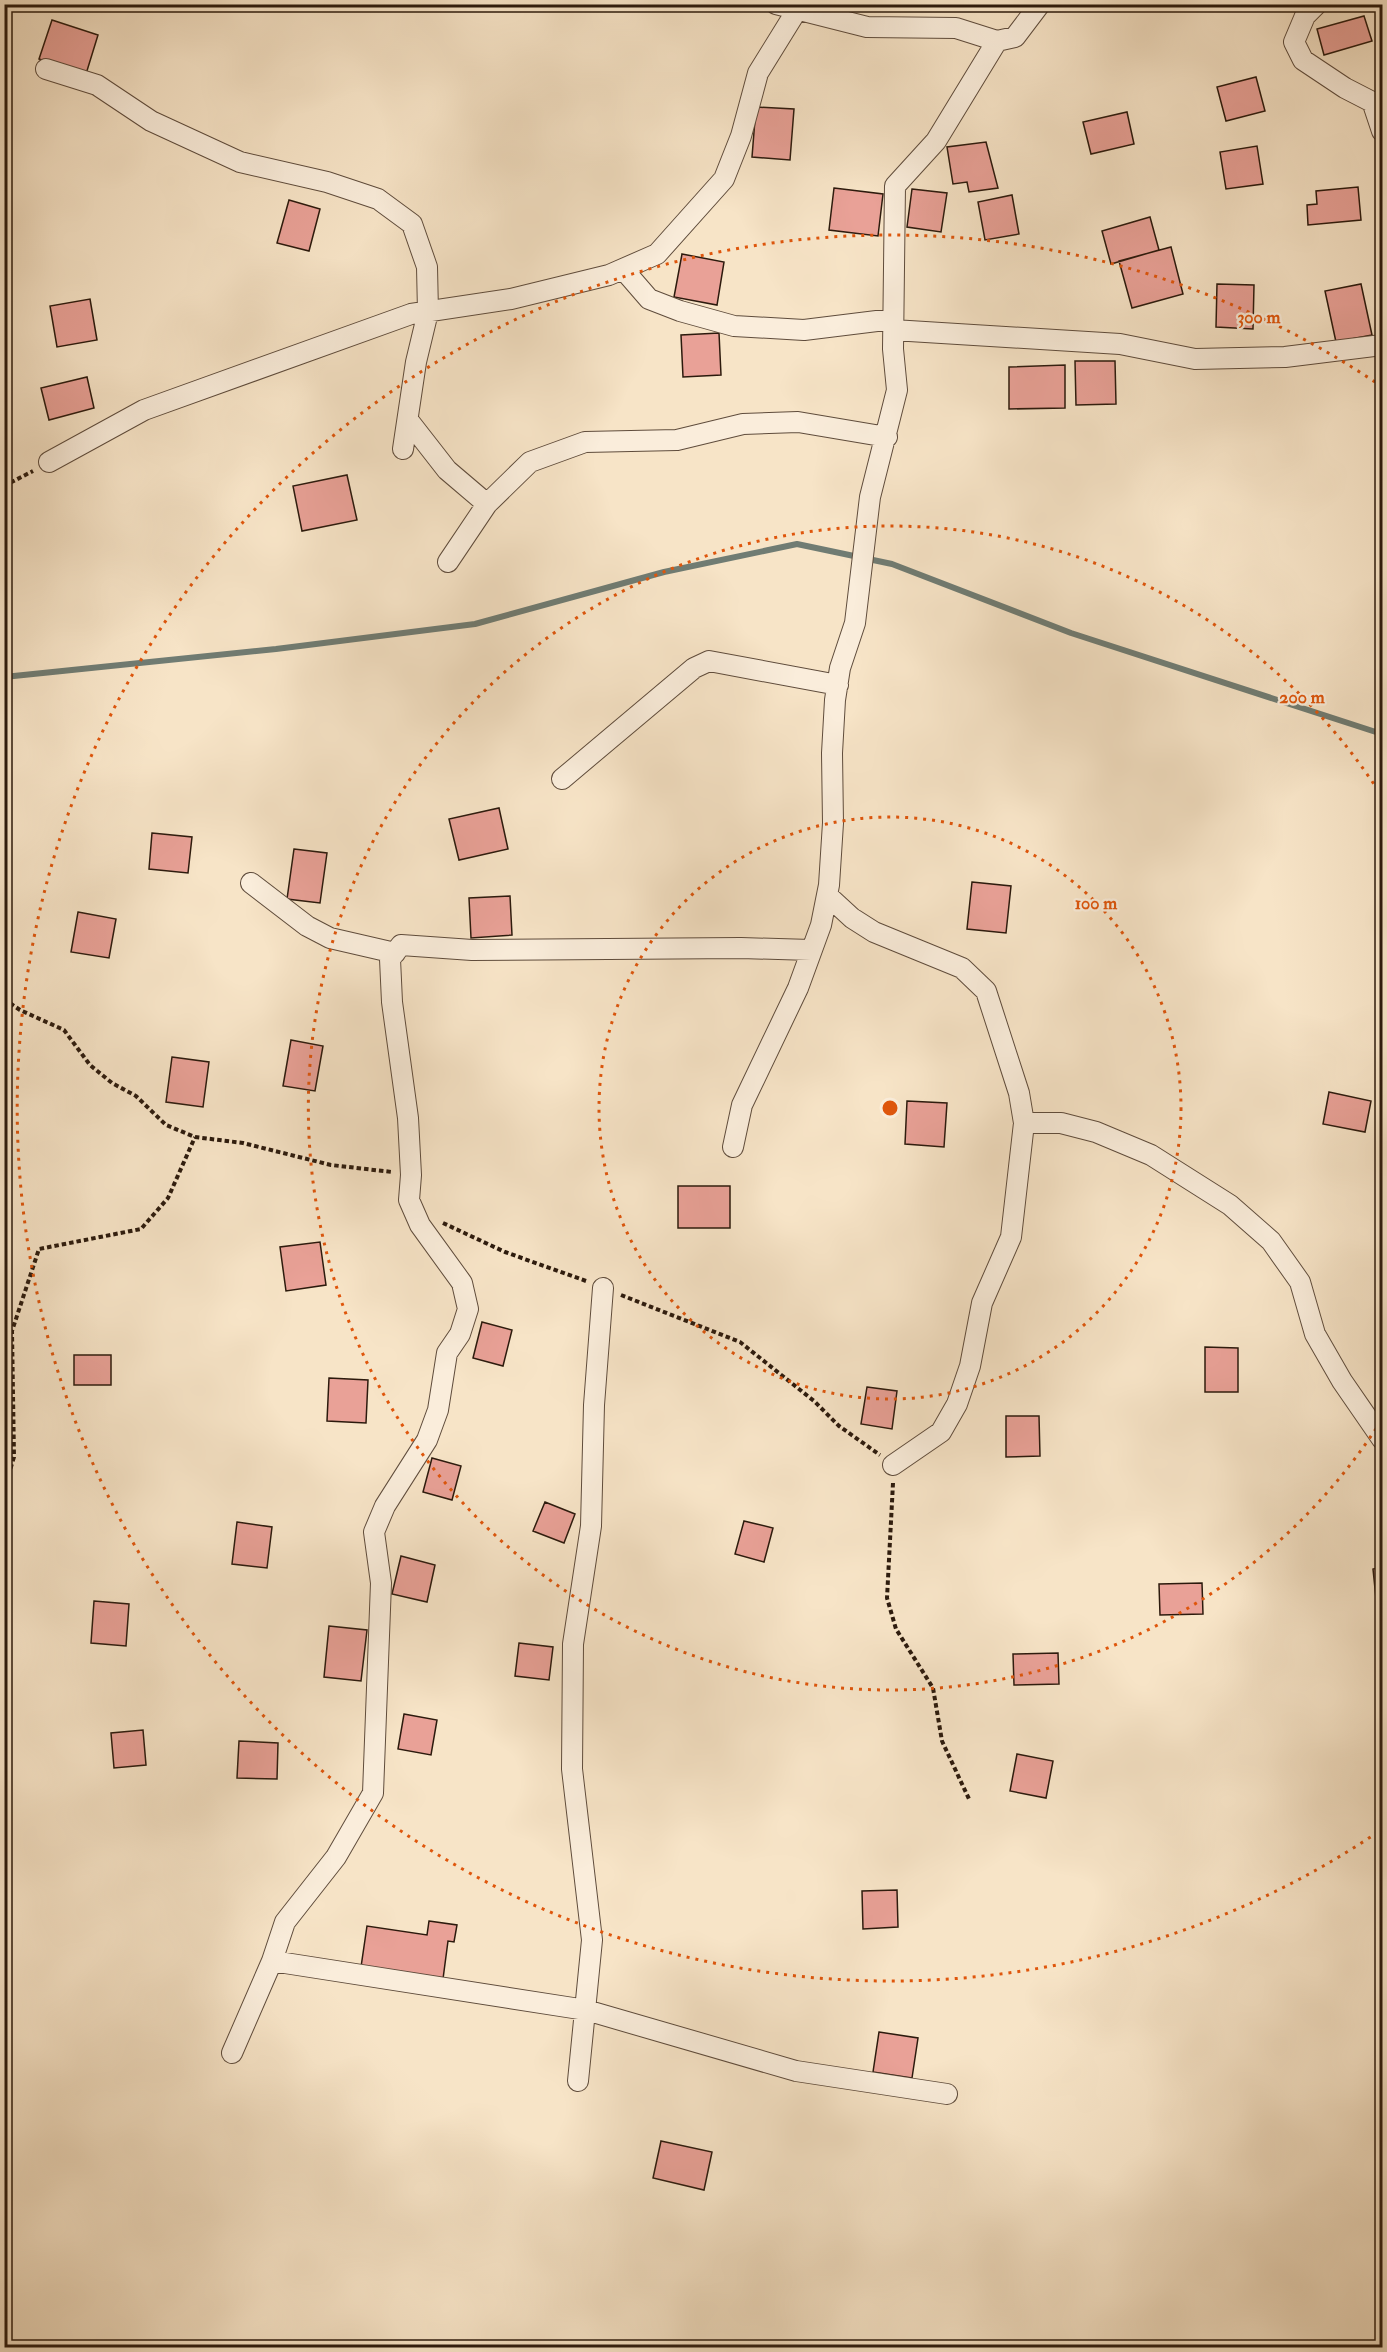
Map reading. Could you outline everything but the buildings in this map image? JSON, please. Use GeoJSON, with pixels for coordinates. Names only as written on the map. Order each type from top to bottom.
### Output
{"type":"FeatureCollection","features":[{"type":"Feature","properties":{"kind":"street"},"geometry":{"type":"LineString","coordinates":[[776,4],[867,27],[956,28],[997,41],[1016,37],[1040,4]]}},
{"type":"Feature","properties":{"kind":"street"},"geometry":{"type":"LineString","coordinates":[[1317,4],[1305,16],[1294,42],[1303,60],[1378,106],[1383,131]]}},
{"type":"Feature","properties":{"kind":"street"},"geometry":{"type":"LineString","coordinates":[[49,462],[144,410],[233,376],[411,314],[511,299],[609,274],[657,254],[724,179],[741,136],[758,73],[797,10]]}},
{"type":"Feature","properties":{"kind":"street"},"geometry":{"type":"LineString","coordinates":[[733,1147],[742,1105],[771,1048],[811,950],[821,925],[827,895],[833,823],[832,753],[838,685],[855,623],[870,497],[887,437],[897,390],[893,324],[895,186],[936,141],[997,41]]}},
{"type":"Feature","properties":{"kind":"street"},"geometry":{"type":"LineString","coordinates":[[46,69],[97,85],[151,121],[240,162],[327,182],[378,199],[412,224],[427,267],[428,312],[416,362],[403,448]]}},
{"type":"Feature","properties":{"kind":"street"},"geometry":{"type":"LineString","coordinates":[[622,269],[649,299],[680,311],[734,326],[804,330],[893,324],[1120,344],[1195,358],[1285,357],[1383,345]]}},
{"type":"Feature","properties":{"kind":"street"},"geometry":{"type":"LineString","coordinates":[[408,420],[447,470],[487,504]]}},
{"type":"Feature","properties":{"kind":"street"},"geometry":{"type":"LineString","coordinates":[[448,562],[487,504],[530,462],[585,442],[677,440],[743,424],[798,422],[887,437]]}},
{"type":"Feature","properties":{"kind":"street"},"geometry":{"type":"LineString","coordinates":[[562,779],[694,668],[709,661],[838,685]]}},
{"type":"Feature","properties":{"kind":"street"},"geometry":{"type":"LineString","coordinates":[[251,883],[307,926],[330,938],[395,952]]}},
{"type":"Feature","properties":{"kind":"street"},"geometry":{"type":"LineString","coordinates":[[827,895],[852,918],[874,932],[962,968],[986,991],[1019,1093],[1023,1122],[1011,1237],[1000,1267],[982,1303],[970,1366],[957,1404],[941,1431],[893,1465]]}},
{"type":"Feature","properties":{"kind":"street"},"geometry":{"type":"LineString","coordinates":[[232,2053],[272,1961],[285,1922],[336,1857],[373,1793],[381,1583],[374,1532],[385,1506],[427,1440],[438,1410],[447,1353],[460,1334],[468,1309],[462,1283],[420,1225],[409,1200],[411,1175],[408,1118],[389,970],[390,959],[401,945],[472,950],[741,948],[811,950]]}},
{"type":"Feature","properties":{"kind":"street"},"geometry":{"type":"LineString","coordinates":[[1023,1122],[1061,1123],[1096,1132],[1151,1155],[1230,1205],[1271,1241],[1300,1282],[1315,1334],[1342,1381],[1383,1439]]}},
{"type":"Feature","properties":{"kind":"street"},"geometry":{"type":"LineString","coordinates":[[578,2081],[592,1940],[572,1769],[573,1644],[591,1526],[594,1405],[603,1288]]}},
{"type":"Feature","properties":{"kind":"street"},"geometry":{"type":"LineString","coordinates":[[272,1961],[586,2010],[796,2071],[947,2094]]}},
{"type":"Feature","properties":{"kind":"path"},"geometry":{"type":"LineString","coordinates":[[4,486],[49,462]]}},
{"type":"Feature","properties":{"kind":"path"},"geometry":{"type":"LineString","coordinates":[[4,999],[20,1010],[64,1030],[90,1065],[136,1096],[166,1125],[195,1137],[243,1143],[331,1165],[411,1175]]}},
{"type":"Feature","properties":{"kind":"path"},"geometry":{"type":"LineString","coordinates":[[4,1490],[14,1457],[12,1331],[39,1249],[141,1229],[168,1198],[195,1137]]}},
{"type":"Feature","properties":{"kind":"path"},"geometry":{"type":"LineString","coordinates":[[413,1209],[505,1252],[740,1342],[814,1401],[839,1426],[893,1465],[894,1496],[887,1598],[896,1629],[933,1688],[942,1741],[969,1799]]}},
{"type":"Feature","properties":{"kind":"waterway"},"geometry":{"type":"LineString","coordinates":[[4,677],[276,649],[475,624],[664,572],[797,544],[892,564],[1071,633],[1382,734]]}}]}
